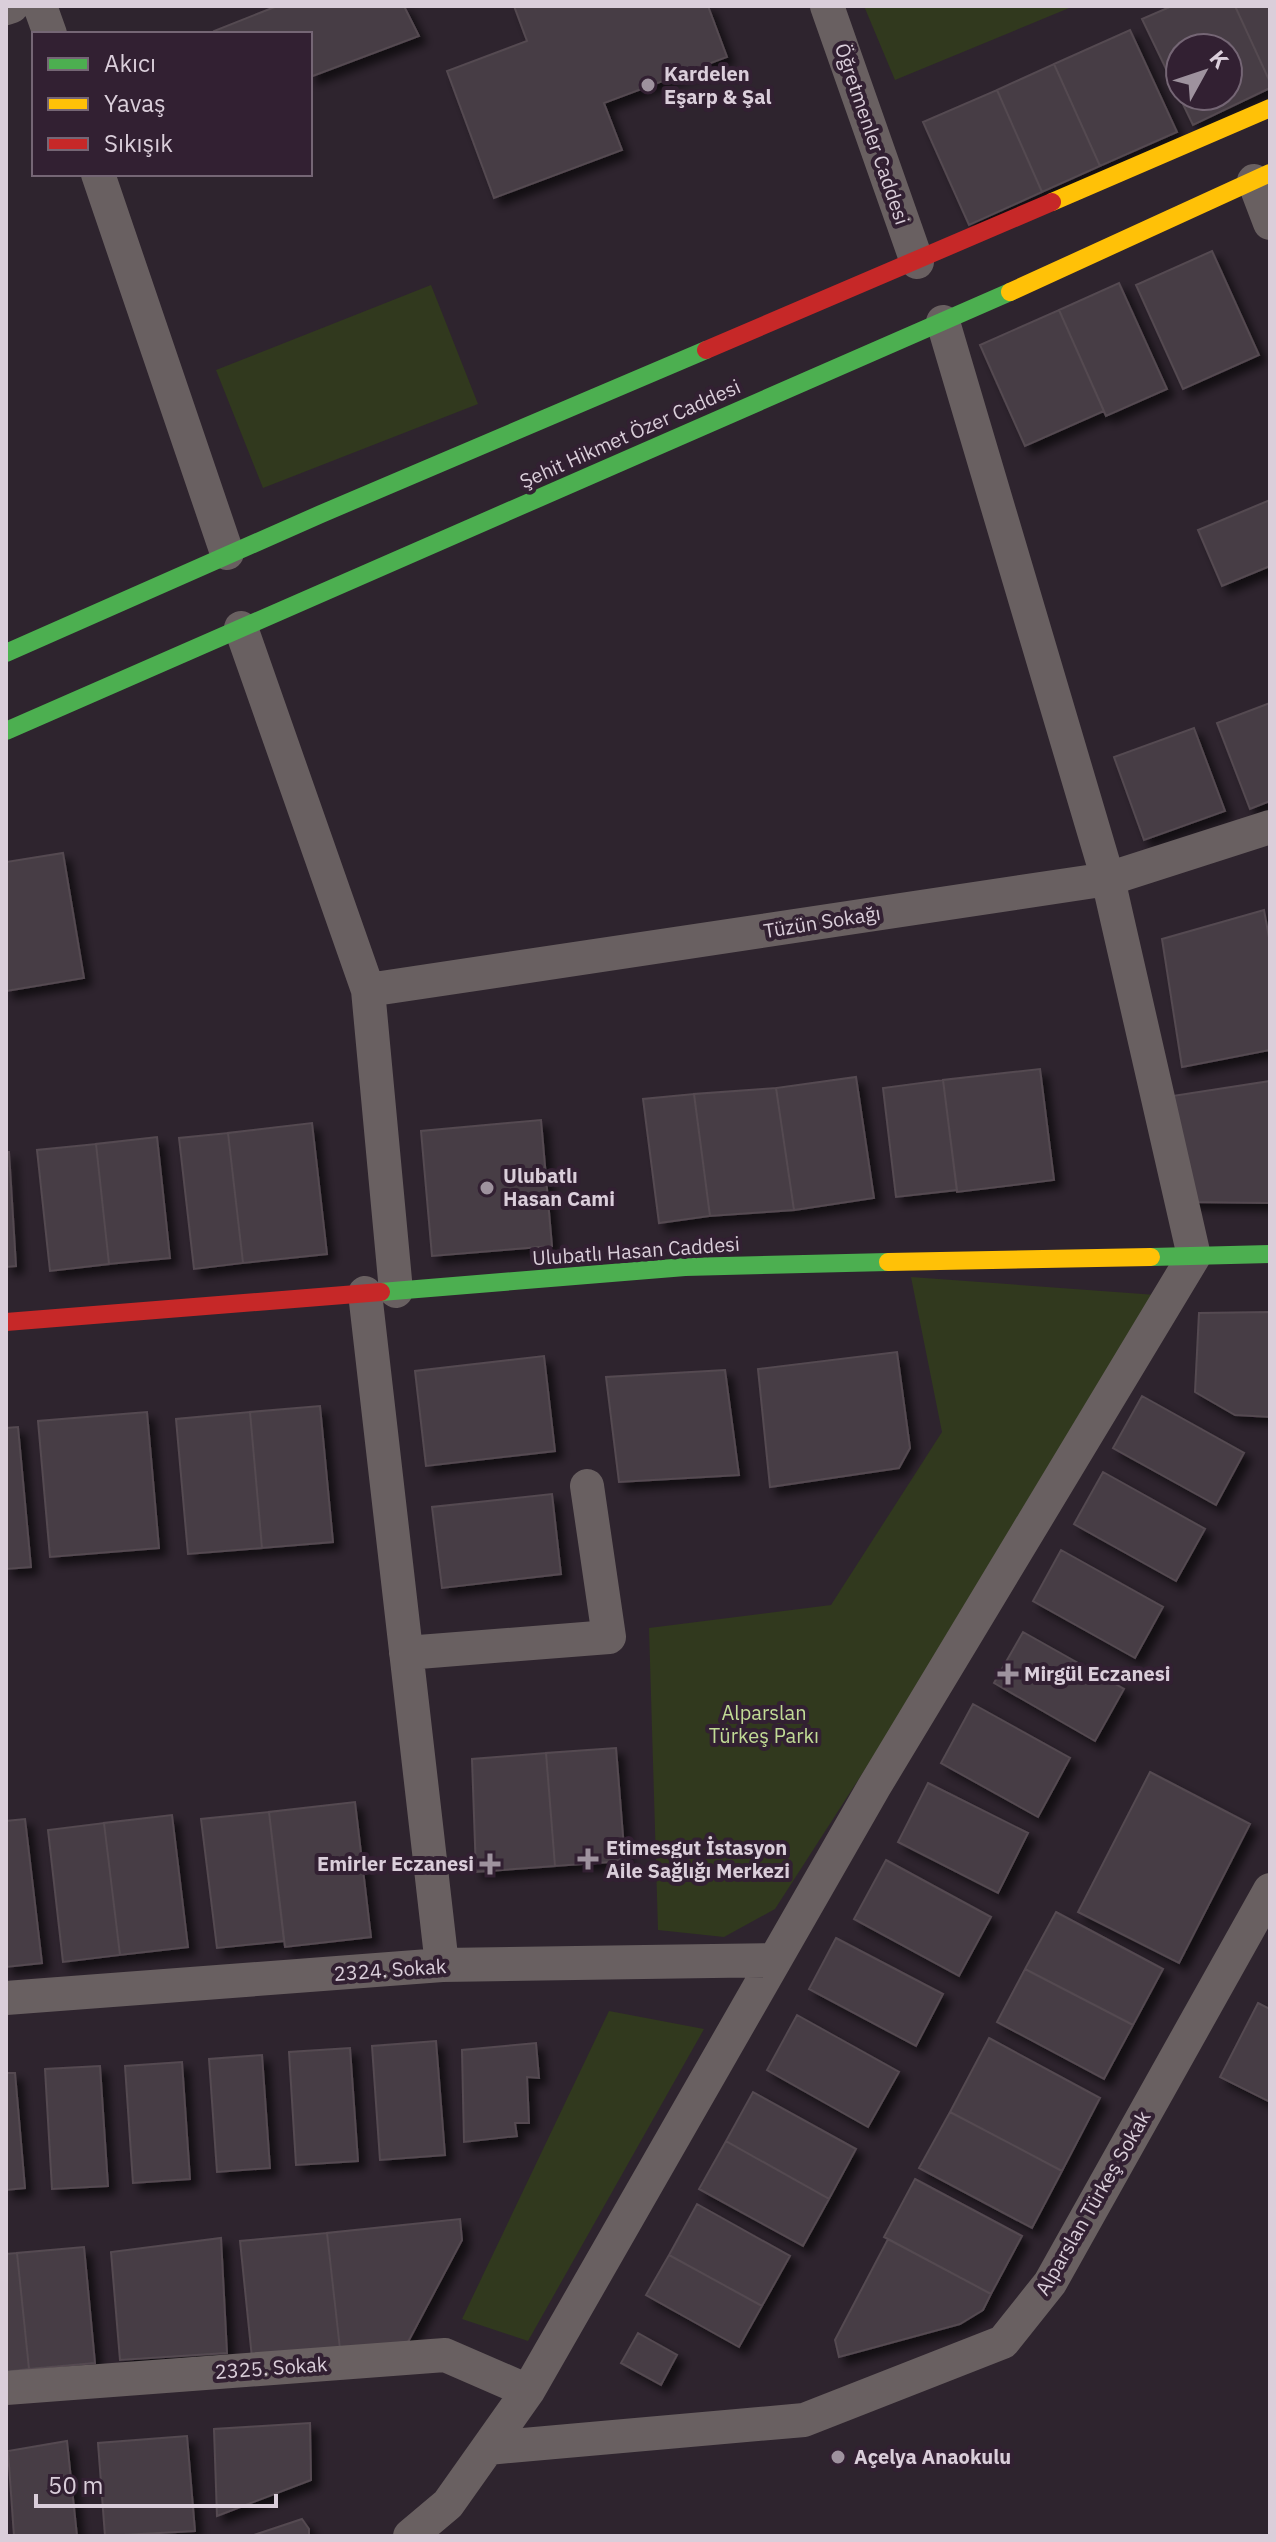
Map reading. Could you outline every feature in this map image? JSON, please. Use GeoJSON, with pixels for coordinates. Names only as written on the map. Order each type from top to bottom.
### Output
{"type":"FeatureCollection","features":[{"type":"Feature","properties":{"kind":"main road"},"geometry":{"type":"LineString","coordinates":[[6,653],[227,553],[919,268],[1270,108]]}},
{"type":"Feature","properties":{"kind":"main road","name":"Şehit Hikmet Özer Caddesi"},"geometry":{"type":"LineString","coordinates":[[6,731],[940,316],[1262,177]]}},
{"type":"Feature","properties":{"kind":"main road","name":"Ulubatlı Hasan Caddesi"},"geometry":{"type":"LineString","coordinates":[[6,1322],[685,1267],[1270,1254]]}},
{"type":"Feature","properties":{"kind":"street"},"geometry":{"type":"LineString","coordinates":[[6,8],[12,6]]}},
{"type":"Feature","properties":{"kind":"street"},"geometry":{"type":"LineString","coordinates":[[40,6],[49,32]]}},
{"type":"Feature","properties":{"kind":"street","name":"Öğretmenler Caddesi"},"geometry":{"type":"LineString","coordinates":[[827,6],[919,268]]}},
{"type":"Feature","properties":{"kind":"street"},"geometry":{"type":"LineString","coordinates":[[99,176],[227,553]]}},
{"type":"Feature","properties":{"kind":"street"},"geometry":{"type":"LineString","coordinates":[[1262,177],[1270,223]]}},
{"type":"Feature","properties":{"kind":"street"},"geometry":{"type":"LineString","coordinates":[[410,2536],[448,2504],[528,2391],[874,1787],[1194,1256],[1108,879],[940,316]]}},
{"type":"Feature","properties":{"kind":"street"},"geometry":{"type":"LineString","coordinates":[[241,628],[368,990],[381,1292],[406,1653],[442,1965]]}},
{"type":"Feature","properties":{"kind":"street","name":"Tüzün Sokağı"},"geometry":{"type":"LineString","coordinates":[[368,990],[1108,879],[1270,827]]}},
{"type":"Feature","properties":{"kind":"street"},"geometry":{"type":"LineString","coordinates":[[406,1653],[609,1637],[587,1486]]}},
{"type":"Feature","properties":{"kind":"street","name":"Alparslan Türkeş Sokak"},"geometry":{"type":"LineString","coordinates":[[488,2448],[804,2420],[1003,2342],[1050,2283],[1270,1890]]}},
{"type":"Feature","properties":{"kind":"street","name":"2324. Sokak"},"geometry":{"type":"LineString","coordinates":[[6,1998],[442,1965],[775,1960]]}},
{"type":"Feature","properties":{"kind":"street","name":"2325. Sokak"},"geometry":{"type":"LineString","coordinates":[[6,2388],[445,2355],[528,2391]]}},
{"type":"Feature","properties":{"kind":"green space"},"geometry":{"type":"Polygon","coordinates":[[[864,6],[1074,6],[895,80],[864,6]]]}},
{"type":"Feature","properties":{"kind":"green space"},"geometry":{"type":"Polygon","coordinates":[[[431,285],[478,404],[263,488],[216,370],[431,285]]]}},
{"type":"Feature","properties":{"kind":"green space","name":"Alparslan Türkeş Parkı"},"geometry":{"type":"Polygon","coordinates":[[[911,1277],[1170,1296],[775,1909],[724,1937],[658,1930],[649,1628],[831,1605],[942,1432],[911,1277]]]}},
{"type":"Feature","properties":{"kind":"green space"},"geometry":{"type":"Polygon","coordinates":[[[609,2011],[704,2029],[528,2341],[462,2319],[609,2011]]]}},
{"type":"Feature","properties":{"kind":"building"},"geometry":{"type":"Polygon","coordinates":[[[277,6],[404,6],[419,36],[312,76],[312,32],[214,31],[277,6]]]}},
{"type":"Feature","properties":{"kind":"building"},"geometry":{"type":"Polygon","coordinates":[[[514,6],[708,6],[727,57],[604,103],[622,150],[494,198],[447,71],[527,41],[514,6]]]}},
{"type":"Feature","properties":{"kind":"building"},"geometry":{"type":"Polygon","coordinates":[[[1172,6],[1235,6],[1270,88],[1244,100],[1244,32],[1164,32],[1164,65],[1142,19],[1172,6]]]}},
{"type":"Feature","properties":{"kind":"building"},"geometry":{"type":"Polygon","coordinates":[[[1235,6],[1270,6],[1270,82],[1235,6]]]}},
{"type":"Feature","properties":{"kind":"building"},"geometry":{"type":"Polygon","coordinates":[[[1130,30],[1164,104],[1164,112],[1168,112],[1177,132],[1100,166],[1054,64],[1130,30]]]}},
{"type":"Feature","properties":{"kind":"building"},"geometry":{"type":"Polygon","coordinates":[[[1054,64],[1100,166],[1042,192],[997,90],[1054,64]]]}},
{"type":"Feature","properties":{"kind":"building"},"geometry":{"type":"Polygon","coordinates":[[[997,90],[1042,192],[969,225],[923,122],[997,90]]]}},
{"type":"Feature","properties":{"kind":"building"},"geometry":{"type":"Polygon","coordinates":[[[1187,112],[1220,112],[1193,125],[1187,112]]]}},
{"type":"Feature","properties":{"kind":"building"},"geometry":{"type":"Polygon","coordinates":[[[1212,251],[1259,355],[1183,389],[1136,285],[1212,251]]]}},
{"type":"Feature","properties":{"kind":"building"},"geometry":{"type":"Polygon","coordinates":[[[1119,283],[1167,389],[1106,416],[1059,310],[1119,283]]]}},
{"type":"Feature","properties":{"kind":"building"},"geometry":{"type":"Polygon","coordinates":[[[1059,310],[1104,411],[1025,446],[980,345],[1059,310]]]}},
{"type":"Feature","properties":{"kind":"building"},"geometry":{"type":"Polygon","coordinates":[[[1270,500],[1270,566],[1222,586],[1198,530],[1270,500]]]}},
{"type":"Feature","properties":{"kind":"building"},"geometry":{"type":"Polygon","coordinates":[[[1270,703],[1270,801],[1250,809],[1217,723],[1270,703]]]}},
{"type":"Feature","properties":{"kind":"building"},"geometry":{"type":"Polygon","coordinates":[[[1194,728],[1225,811],[1144,840],[1114,757],[1194,728]]]}},
{"type":"Feature","properties":{"kind":"building"},"geometry":{"type":"Polygon","coordinates":[[[63,853],[84,978],[6,991],[6,862],[63,853]]]}},
{"type":"Feature","properties":{"kind":"building"},"geometry":{"type":"Polygon","coordinates":[[[1264,910],[1270,943],[1270,1050],[1182,1067],[1162,939],[1264,910]]]}},
{"type":"Feature","properties":{"kind":"building"},"geometry":{"type":"Polygon","coordinates":[[[1040,1069],[1054,1180],[957,1192],[943,1080],[1040,1069]]]}},
{"type":"Feature","properties":{"kind":"building"},"geometry":{"type":"Polygon","coordinates":[[[856,1077],[874,1198],[794,1210],[776,1088],[856,1077]]]}},
{"type":"Feature","properties":{"kind":"building"},"geometry":{"type":"Polygon","coordinates":[[[943,1080],[957,1190],[896,1197],[883,1088],[943,1080]]]}},
{"type":"Feature","properties":{"kind":"building"},"geometry":{"type":"Polygon","coordinates":[[[1270,1081],[1270,1203],[1183,1202],[1166,1097],[1270,1081]]]}},
{"type":"Feature","properties":{"kind":"building"},"geometry":{"type":"Polygon","coordinates":[[[776,1088],[794,1210],[710,1216],[694,1094],[776,1088]]]}},
{"type":"Feature","properties":{"kind":"building"},"geometry":{"type":"Polygon","coordinates":[[[694,1094],[710,1216],[659,1223],[643,1099],[694,1094]]]}},
{"type":"Feature","properties":{"kind":"building","name":"Ulubatlı Hasan Cami"},"geometry":{"type":"Polygon","coordinates":[[[541,1120],[552,1246],[432,1256],[421,1131],[541,1120]]]}},
{"type":"Feature","properties":{"kind":"building"},"geometry":{"type":"Polygon","coordinates":[[[312,1123],[327,1254],[243,1263],[228,1133],[312,1123]]]}},
{"type":"Feature","properties":{"kind":"building"},"geometry":{"type":"Polygon","coordinates":[[[228,1133],[243,1263],[194,1269],[179,1138],[228,1133]]]}},
{"type":"Feature","properties":{"kind":"building"},"geometry":{"type":"Polygon","coordinates":[[[157,1137],[170,1258],[109,1264],[96,1144],[157,1137]]]}},
{"type":"Feature","properties":{"kind":"building"},"geometry":{"type":"Polygon","coordinates":[[[96,1144],[109,1264],[50,1271],[37,1150],[96,1144]]]}},
{"type":"Feature","properties":{"kind":"building"},"geometry":{"type":"Polygon","coordinates":[[[6,1152],[9,1152],[16,1266],[6,1267],[6,1152]]]}},
{"type":"Feature","properties":{"kind":"building"},"geometry":{"type":"Polygon","coordinates":[[[1270,1312],[1270,1417],[1235,1415],[1195,1392],[1199,1313],[1270,1312]]]}},
{"type":"Feature","properties":{"kind":"building"},"geometry":{"type":"Polygon","coordinates":[[[897,1352],[910,1448],[899,1468],[770,1487],[758,1369],[897,1352]]]}},
{"type":"Feature","properties":{"kind":"building"},"geometry":{"type":"Polygon","coordinates":[[[544,1356],[555,1451],[426,1466],[415,1371],[544,1356]]]}},
{"type":"Feature","properties":{"kind":"building"},"geometry":{"type":"Polygon","coordinates":[[[725,1370],[739,1475],[619,1482],[606,1377],[725,1370]]]}},
{"type":"Feature","properties":{"kind":"building"},"geometry":{"type":"Polygon","coordinates":[[[1142,1396],[1244,1453],[1216,1505],[1113,1448],[1142,1396]]]}},
{"type":"Feature","properties":{"kind":"building"},"geometry":{"type":"Polygon","coordinates":[[[320,1406],[333,1542],[262,1548],[250,1412],[320,1406]]]}},
{"type":"Feature","properties":{"kind":"building"},"geometry":{"type":"Polygon","coordinates":[[[147,1412],[159,1548],[50,1557],[38,1421],[147,1412]]]}},
{"type":"Feature","properties":{"kind":"building"},"geometry":{"type":"Polygon","coordinates":[[[250,1412],[262,1548],[188,1554],[176,1419],[250,1412]]]}},
{"type":"Feature","properties":{"kind":"building"},"geometry":{"type":"Polygon","coordinates":[[[18,1427],[31,1567],[6,1569],[6,1428],[18,1427]]]}},
{"type":"Feature","properties":{"kind":"building"},"geometry":{"type":"Polygon","coordinates":[[[1103,1472],[1205,1529],[1176,1581],[1074,1524],[1103,1472]]]}},
{"type":"Feature","properties":{"kind":"building"},"geometry":{"type":"Polygon","coordinates":[[[552,1494],[561,1574],[442,1588],[432,1507],[552,1494]]]}},
{"type":"Feature","properties":{"kind":"building"},"geometry":{"type":"Polygon","coordinates":[[[1061,1550],[1163,1607],[1135,1658],[1033,1601],[1061,1550]]]}},
{"type":"Feature","properties":{"kind":"building"},"geometry":{"type":"Polygon","coordinates":[[[1023,1632],[1124,1689],[1095,1741],[994,1683],[1023,1632]]]}},
{"type":"Feature","properties":{"kind":"building"},"geometry":{"type":"Polygon","coordinates":[[[973,1704],[1070,1758],[1038,1817],[941,1763],[973,1704]]]}},
{"type":"Feature","properties":{"kind":"building"},"geometry":{"type":"Polygon","coordinates":[[[616,1748],[625,1861],[555,1866],[546,1753],[616,1748]]]}},
{"type":"Feature","properties":{"kind":"building"},"geometry":{"type":"Polygon","coordinates":[[[546,1753],[555,1866],[476,1872],[472,1759],[546,1753]]]}},
{"type":"Feature","properties":{"kind":"building"},"geometry":{"type":"Polygon","coordinates":[[[1150,1772],[1250,1824],[1179,1963],[1078,1912],[1150,1772]]]}},
{"type":"Feature","properties":{"kind":"building"},"geometry":{"type":"Polygon","coordinates":[[[928,1783],[1028,1833],[998,1893],[898,1842],[928,1783]]]}},
{"type":"Feature","properties":{"kind":"building"},"geometry":{"type":"Polygon","coordinates":[[[355,1802],[371,1937],[285,1947],[269,1812],[355,1802]]]}},
{"type":"Feature","properties":{"kind":"building"},"geometry":{"type":"Polygon","coordinates":[[[269,1812],[284,1941],[217,1948],[201,1819],[269,1812]]]}},
{"type":"Feature","properties":{"kind":"building"},"geometry":{"type":"Polygon","coordinates":[[[172,1815],[188,1947],[120,1955],[104,1823],[172,1815]]]}},
{"type":"Feature","properties":{"kind":"building"},"geometry":{"type":"Polygon","coordinates":[[[25,1819],[42,1963],[6,1967],[6,1821],[25,1819]]]}},
{"type":"Feature","properties":{"kind":"building"},"geometry":{"type":"Polygon","coordinates":[[[104,1823],[120,1955],[63,1962],[48,1830],[104,1823]]]}},
{"type":"Feature","properties":{"kind":"building"},"geometry":{"type":"Polygon","coordinates":[[[886,1860],[991,1917],[959,1976],[854,1919],[886,1860]]]}},
{"type":"Feature","properties":{"kind":"building"},"geometry":{"type":"Polygon","coordinates":[[[1056,1912],[1163,1969],[1133,2025],[1025,1969],[1056,1912]]]}},
{"type":"Feature","properties":{"kind":"building"},"geometry":{"type":"Polygon","coordinates":[[[836,1938],[943,1994],[916,2046],[809,1989],[836,1938]]]}},
{"type":"Feature","properties":{"kind":"building"},"geometry":{"type":"Polygon","coordinates":[[[1025,1969],[1133,2025],[1104,2079],[997,2022],[1025,1969]]]}},
{"type":"Feature","properties":{"kind":"building"},"geometry":{"type":"Polygon","coordinates":[[[1258,2003],[1270,2009],[1270,2102],[1220,2077],[1258,2003]]]}},
{"type":"Feature","properties":{"kind":"building"},"geometry":{"type":"Polygon","coordinates":[[[797,2015],[899,2072],[868,2127],[767,2070],[797,2015]]]}},
{"type":"Feature","properties":{"kind":"building"},"geometry":{"type":"Polygon","coordinates":[[[989,2038],[1100,2098],[1062,2171],[950,2112],[989,2038]]]}},
{"type":"Feature","properties":{"kind":"building"},"geometry":{"type":"Polygon","coordinates":[[[436,2041],[445,2155],[380,2160],[372,2046],[436,2041]]]}},
{"type":"Feature","properties":{"kind":"building"},"geometry":{"type":"Polygon","coordinates":[[[536,2043],[539,2078],[527,2077],[529,2123],[515,2123],[517,2136],[464,2142],[462,2050],[536,2043]]]}},
{"type":"Feature","properties":{"kind":"building"},"geometry":{"type":"Polygon","coordinates":[[[350,2048],[358,2161],[296,2165],[289,2052],[350,2048]]]}},
{"type":"Feature","properties":{"kind":"building"},"geometry":{"type":"Polygon","coordinates":[[[262,2055],[270,2168],[217,2172],[209,2059],[262,2055]]]}},
{"type":"Feature","properties":{"kind":"building"},"geometry":{"type":"Polygon","coordinates":[[[182,2062],[190,2179],[133,2183],[125,2066],[182,2062]]]}},
{"type":"Feature","properties":{"kind":"building"},"geometry":{"type":"Polygon","coordinates":[[[100,2066],[108,2186],[52,2189],[45,2069],[100,2066]]]}},
{"type":"Feature","properties":{"kind":"building"},"geometry":{"type":"Polygon","coordinates":[[[6,2073],[15,2073],[25,2188],[6,2190],[6,2073]]]}},
{"type":"Feature","properties":{"kind":"building"},"geometry":{"type":"Polygon","coordinates":[[[753,2092],[856,2149],[829,2199],[726,2141],[753,2092]]]}},
{"type":"Feature","properties":{"kind":"building"},"geometry":{"type":"Polygon","coordinates":[[[950,2112],[1062,2171],[1032,2228],[919,2168],[950,2112]]]}},
{"type":"Feature","properties":{"kind":"building"},"geometry":{"type":"Polygon","coordinates":[[[726,2141],[829,2199],[803,2246],[699,2189],[726,2141]]]}},
{"type":"Feature","properties":{"kind":"building"},"geometry":{"type":"Polygon","coordinates":[[[915,2179],[1022,2236],[991,2294],[884,2237],[915,2179]]]}},
{"type":"Feature","properties":{"kind":"building"},"geometry":{"type":"Polygon","coordinates":[[[697,2204],[790,2256],[762,2306],[669,2255],[697,2204]]]}},
{"type":"Feature","properties":{"kind":"building"},"geometry":{"type":"Polygon","coordinates":[[[460,2219],[462,2240],[408,2342],[340,2349],[327,2233],[460,2219]]]}},
{"type":"Feature","properties":{"kind":"building"},"geometry":{"type":"Polygon","coordinates":[[[327,2233],[340,2349],[252,2358],[240,2241],[327,2233]]]}},
{"type":"Feature","properties":{"kind":"building"},"geometry":{"type":"Polygon","coordinates":[[[221,2238],[227,2353],[120,2360],[111,2252],[221,2238]]]}},
{"type":"Feature","properties":{"kind":"building"},"geometry":{"type":"Polygon","coordinates":[[[888,2239],[991,2294],[983,2310],[960,2324],[839,2357],[835,2340],[888,2239]]]}},
{"type":"Feature","properties":{"kind":"building"},"geometry":{"type":"Polygon","coordinates":[[[84,2247],[95,2363],[29,2369],[17,2253],[84,2247]]]}},
{"type":"Feature","properties":{"kind":"building"},"geometry":{"type":"Polygon","coordinates":[[[17,2253],[29,2369],[6,2372],[6,2254],[17,2253]]]}},
{"type":"Feature","properties":{"kind":"building"},"geometry":{"type":"Polygon","coordinates":[[[669,2255],[762,2306],[739,2347],[646,2295],[669,2255]]]}},
{"type":"Feature","properties":{"kind":"building"},"geometry":{"type":"Polygon","coordinates":[[[638,2333],[677,2355],[661,2385],[621,2363],[638,2333]]]}},
{"type":"Feature","properties":{"kind":"building"},"geometry":{"type":"Polygon","coordinates":[[[310,2423],[311,2480],[217,2516],[214,2429],[310,2423]]]}},
{"type":"Feature","properties":{"kind":"building"},"geometry":{"type":"Polygon","coordinates":[[[187,2436],[195,2531],[105,2536],[98,2443],[187,2436]]]}},
{"type":"Feature","properties":{"kind":"building"},"geometry":{"type":"Polygon","coordinates":[[[67,2441],[77,2536],[14,2536],[8,2451],[67,2441]]]}},
{"type":"Feature","properties":{"kind":"building"},"geometry":{"type":"Polygon","coordinates":[[[302,2519],[309,2529],[309,2536],[251,2536],[302,2519]]]}},
{"type":"Feature","properties":{"kind":"traffic: fast"},"geometry":{"type":"LineString","coordinates":[[6,731],[1010,292]]}},
{"type":"Feature","properties":{"kind":"traffic: fast"},"geometry":{"type":"LineString","coordinates":[[6,653],[321,514],[706,350]]}},
{"type":"Feature","properties":{"kind":"traffic: fast"},"geometry":{"type":"LineString","coordinates":[[1151,1257],[1270,1254]]}},
{"type":"Feature","properties":{"kind":"traffic: fast"},"geometry":{"type":"LineString","coordinates":[[381,1292],[685,1267],[888,1262]]}},
{"type":"Feature","properties":{"kind":"traffic: slow"},"geometry":{"type":"LineString","coordinates":[[1052,202],[1270,108]]}},
{"type":"Feature","properties":{"kind":"traffic: slow"},"geometry":{"type":"LineString","coordinates":[[1010,292],[1270,173]]}},
{"type":"Feature","properties":{"kind":"traffic: slow"},"geometry":{"type":"LineString","coordinates":[[888,1262],[1151,1257]]}},
{"type":"Feature","properties":{"kind":"traffic: jam"},"geometry":{"type":"LineString","coordinates":[[706,350],[1052,202]]}},
{"type":"Feature","properties":{"kind":"traffic: jam"},"geometry":{"type":"LineString","coordinates":[[6,1322],[381,1292]]}},
{"type":"Feature","properties":{"kind":"place","name":"Kardelen Eşarp & Şal"},"geometry":{"type":"Point","coordinates":[648,85]}},
{"type":"Feature","properties":{"kind":"place","name":"Ulubatlı Hasan Cami"},"geometry":{"type":"Point","coordinates":[487,1188]}},
{"type":"Feature","properties":{"kind":"place","name":"Mirgül Eczanesi"},"geometry":{"type":"Point","coordinates":[1008,1674]}},
{"type":"Feature","properties":{"kind":"place","name":"Etimesgut İstasyon Aile Sağlığı Merkezi"},"geometry":{"type":"Point","coordinates":[588,1859]}},
{"type":"Feature","properties":{"kind":"place","name":"Emirler Eczanesi"},"geometry":{"type":"Point","coordinates":[490,1864]}},
{"type":"Feature","properties":{"kind":"place","name":"Açelya Anaokulu"},"geometry":{"type":"Point","coordinates":[838,2457]}}]}
